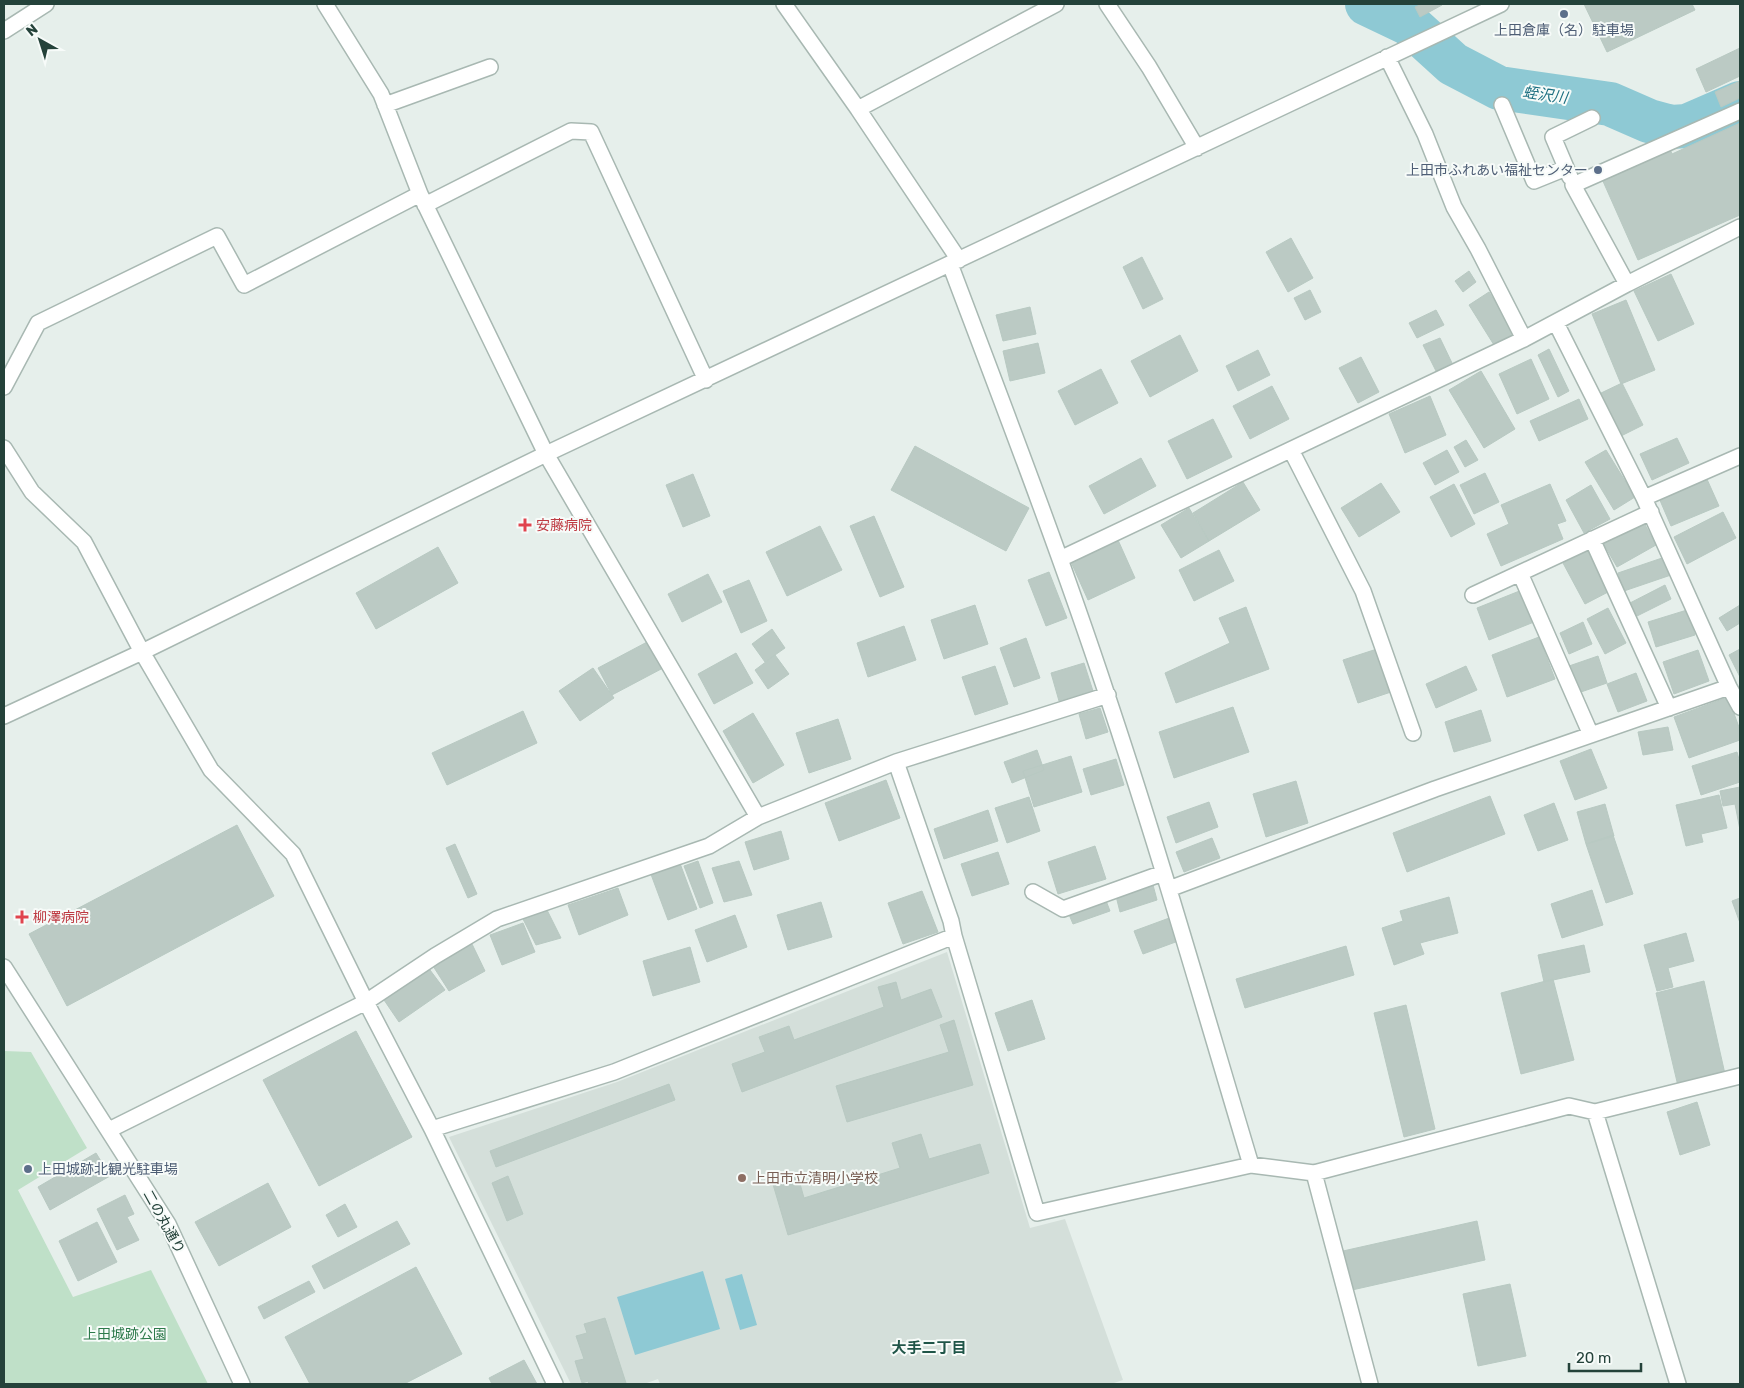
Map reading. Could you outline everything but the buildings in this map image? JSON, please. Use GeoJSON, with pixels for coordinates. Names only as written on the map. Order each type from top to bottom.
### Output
{"type":"FeatureCollection","features":[{"type":"Feature","properties":{"kind":"street"},"geometry":{"type":"LineString","coordinates":[[4,31],[46,4]]}},
{"type":"Feature","properties":{"kind":"street"},"geometry":{"type":"LineString","coordinates":[[325,4],[380,94],[423,199],[546,454],[758,817]]}},
{"type":"Feature","properties":{"kind":"street"},"geometry":{"type":"LineString","coordinates":[[784,4],[858,109],[955,262],[1108,695],[1250,1165]]}},
{"type":"Feature","properties":{"kind":"street"},"geometry":{"type":"LineString","coordinates":[[858,109],[1056,4]]}},
{"type":"Feature","properties":{"kind":"street"},"geometry":{"type":"LineString","coordinates":[[1107,4],[1149,67],[1197,148]]}},
{"type":"Feature","properties":{"kind":"street"},"geometry":{"type":"LineString","coordinates":[[4,716],[142,652],[546,454],[1197,148],[1498,4]]}},
{"type":"Feature","properties":{"kind":"street"},"geometry":{"type":"LineString","coordinates":[[1387,57],[1425,134],[1454,207],[1478,249],[1524,339]]}},
{"type":"Feature","properties":{"kind":"street"},"geometry":{"type":"LineString","coordinates":[[385,105],[490,67]]}},
{"type":"Feature","properties":{"kind":"street"},"geometry":{"type":"LineString","coordinates":[[1502,105],[1534,181],[1566,168]]}},
{"type":"Feature","properties":{"kind":"street"},"geometry":{"type":"LineString","coordinates":[[1573,185],[1740,111]]}},
{"type":"Feature","properties":{"kind":"street"},"geometry":{"type":"LineString","coordinates":[[1592,118],[1553,137],[1573,185],[1627,284]]}},
{"type":"Feature","properties":{"kind":"street"},"geometry":{"type":"LineString","coordinates":[[4,386],[38,323],[217,236],[244,285],[423,199],[571,131],[591,132],[706,380]]}},
{"type":"Feature","properties":{"kind":"street"},"geometry":{"type":"LineString","coordinates":[[1060,559],[1524,339],[1740,227]]}},
{"type":"Feature","properties":{"kind":"street"},"geometry":{"type":"LineString","coordinates":[[1556,323],[1648,505],[1729,687],[1740,707]]}},
{"type":"Feature","properties":{"kind":"street"},"geometry":{"type":"LineString","coordinates":[[4,448],[32,492],[84,542],[142,652],[211,770],[293,854],[366,1002],[432,1129],[554,1384]]}},
{"type":"Feature","properties":{"kind":"street"},"geometry":{"type":"LineString","coordinates":[[1291,450],[1363,591],[1413,733]]}},
{"type":"Feature","properties":{"kind":"street"},"geometry":{"type":"LineString","coordinates":[[1474,595],[1592,540],[1648,505],[1740,456]]}},
{"type":"Feature","properties":{"kind":"street"},"geometry":{"type":"LineString","coordinates":[[1592,540],[1669,708]]}},
{"type":"Feature","properties":{"kind":"street"},"geometry":{"type":"LineString","coordinates":[[1520,573],[1590,735]]}},
{"type":"Feature","properties":{"kind":"street"},"geometry":{"type":"LineString","coordinates":[[1168,889],[1436,789],[1729,687]]}},
{"type":"Feature","properties":{"kind":"street"},"geometry":{"type":"LineString","coordinates":[[109,1130],[366,1002],[435,956],[497,919],[709,846],[758,817],[896,762],[1108,695]]}},
{"type":"Feature","properties":{"kind":"street"},"geometry":{"type":"LineString","coordinates":[[896,762],[951,921],[1037,1213],[1250,1165],[1314,1173],[1569,1106],[1595,1112],[1740,1076]]}},
{"type":"Feature","properties":{"kind":"street"},"geometry":{"type":"LineString","coordinates":[[1033,892],[1063,909],[1163,873]]}},
{"type":"Feature","properties":{"kind":"street"},"geometry":{"type":"LineString","coordinates":[[432,1129],[614,1072],[954,936]]}},
{"type":"Feature","properties":{"kind":"street","name":"二の丸通り"},"geometry":{"type":"LineString","coordinates":[[4,967],[168,1224],[242,1384]]}},
{"type":"Feature","properties":{"kind":"street"},"geometry":{"type":"LineString","coordinates":[[1595,1112],[1678,1384]]}},
{"type":"Feature","properties":{"kind":"street"},"geometry":{"type":"LineString","coordinates":[[1314,1173],[1370,1384]]}},
{"type":"Feature","properties":{"kind":"shaded area","name":"上田市立清明小学校"},"geometry":{"type":"Polygon","coordinates":[[[947,952],[1030,1228],[1065,1219],[1123,1380],[1111,1384],[660,1384],[658,1379],[644,1384],[571,1384],[449,1137],[617,1082],[947,952]]]}},
{"type":"Feature","properties":{"kind":"green space","name":"上田城跡公園"},"geometry":{"type":"Polygon","coordinates":[[[4,1051],[31,1052],[87,1148],[18,1190],[73,1297],[151,1270],[208,1384],[4,1384],[4,1051]]]}},
{"type":"Feature","properties":{"kind":"water"},"geometry":{"type":"Polygon","coordinates":[[[703,1271],[720,1329],[635,1355],[617,1297],[703,1271]]]}},
{"type":"Feature","properties":{"kind":"water"},"geometry":{"type":"Polygon","coordinates":[[[742,1274],[757,1325],[740,1330],[725,1279],[742,1274]]]}},
{"type":"Feature","properties":{"kind":"waterway","name":"蛭沢川"},"geometry":{"type":"LineString","coordinates":[[1367,4],[1409,24],[1453,64],[1499,88],[1610,104],[1649,121],[1671,127],[1687,126],[1740,103]]}},
{"type":"Feature","properties":{"kind":"place","name":"上田倉庫（名）駐車場"},"geometry":{"type":"Point","coordinates":[1564,14]}},
{"type":"Feature","properties":{"kind":"place","name":"上田市ふれあい福祉センター"},"geometry":{"type":"Point","coordinates":[1598,170]}},
{"type":"Feature","properties":{"kind":"place","name":"安藤病院"},"geometry":{"type":"Point","coordinates":[525,525]}},
{"type":"Feature","properties":{"kind":"place","name":"柳澤病院"},"geometry":{"type":"Point","coordinates":[22,917]}},
{"type":"Feature","properties":{"kind":"place","name":"上田城跡北観光駐車場"},"geometry":{"type":"Point","coordinates":[28,1169]}},
{"type":"Feature","properties":{"kind":"place","name":"上田市立清明小学校"},"geometry":{"type":"Point","coordinates":[742,1178]}},
{"type":"Feature","properties":{"kind":"district","name":"大手二丁目"},"geometry":{"type":"Point","coordinates":[929,1348]}}]}
